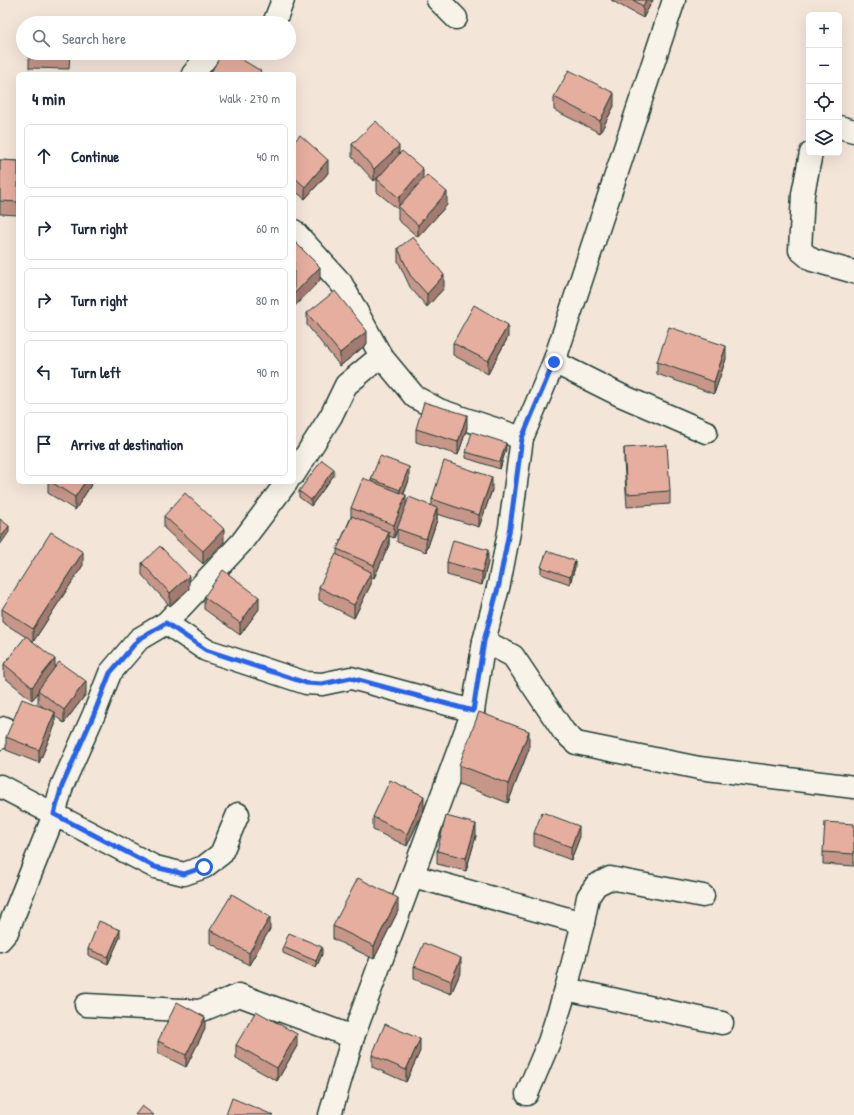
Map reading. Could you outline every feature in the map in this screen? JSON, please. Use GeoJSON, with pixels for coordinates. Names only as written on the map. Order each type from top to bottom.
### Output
{"type":"FeatureCollection","features":[{"type":"Feature","properties":{"kind":"street"},"geometry":{"type":"LineString","coordinates":[[277,16],[283,0]]}},
{"type":"Feature","properties":{"kind":"street"},"geometry":{"type":"LineString","coordinates":[[438,0],[456,18]]}},
{"type":"Feature","properties":{"kind":"street"},"geometry":{"type":"LineString","coordinates":[[330,1115],[353,1037],[473,711],[484,641],[499,584],[510,527],[522,438],[554,362],[674,0]]}},
{"type":"Feature","properties":{"kind":"street"},"geometry":{"type":"LineString","coordinates":[[195,72],[204,60]]}},
{"type":"Feature","properties":{"kind":"street"},"geometry":{"type":"LineString","coordinates":[[842,128],[854,131]]}},
{"type":"Feature","properties":{"kind":"street"},"geometry":{"type":"LineString","coordinates":[[811,156],[803,194],[800,250],[812,260],[854,272]]}},
{"type":"Feature","properties":{"kind":"street"},"geometry":{"type":"LineString","coordinates":[[296,233],[341,283],[380,356],[415,397],[439,410],[522,438]]}},
{"type":"Feature","properties":{"kind":"street"},"geometry":{"type":"LineString","coordinates":[[296,471],[330,416],[346,385],[380,356]]}},
{"type":"Feature","properties":{"kind":"street"},"geometry":{"type":"LineString","coordinates":[[554,362],[620,395],[706,432]]}},
{"type":"Feature","properties":{"kind":"street"},"geometry":{"type":"LineString","coordinates":[[0,940],[7,932],[54,814],[62,786],[94,714],[110,673],[139,639],[166,623],[240,543],[286,484]]}},
{"type":"Feature","properties":{"kind":"street"},"geometry":{"type":"LineString","coordinates":[[166,623],[206,650],[306,683],[322,684],[351,678],[473,711]]}},
{"type":"Feature","properties":{"kind":"street"},"geometry":{"type":"LineString","coordinates":[[484,641],[513,656],[564,732],[576,743],[699,768],[854,787]]}},
{"type":"Feature","properties":{"kind":"street"},"geometry":{"type":"LineString","coordinates":[[0,786],[155,867],[184,874],[204,867],[221,854],[238,814]]}},
{"type":"Feature","properties":{"kind":"street"},"geometry":{"type":"LineString","coordinates":[[413,876],[583,923]]}},
{"type":"Feature","properties":{"kind":"street"},"geometry":{"type":"LineString","coordinates":[[527,1094],[549,1042],[566,989],[588,897],[596,885],[610,878],[703,896]]}},
{"type":"Feature","properties":{"kind":"street"},"geometry":{"type":"LineString","coordinates":[[566,989],[722,1023]]}},
{"type":"Feature","properties":{"kind":"street"},"geometry":{"type":"LineString","coordinates":[[86,1005],[200,1011],[239,995],[353,1037]]}},
{"type":"Feature","properties":{"kind":"building"},"geometry":{"type":"Polygon","coordinates":[[[633,0],[646,0],[643,6],[633,0]]]}},
{"type":"Feature","properties":{"kind":"building"},"geometry":{"type":"Polygon","coordinates":[[[218,60],[243,60],[261,71],[260,72],[211,72],[218,60]]]}},
{"type":"Feature","properties":{"kind":"building"},"geometry":{"type":"Polygon","coordinates":[[[569,70],[614,93],[600,121],[554,97],[569,70]]]}},
{"type":"Feature","properties":{"kind":"building"},"geometry":{"type":"Polygon","coordinates":[[[376,121],[399,146],[374,169],[352,144],[376,121]]]}},
{"type":"Feature","properties":{"kind":"building"},"geometry":{"type":"Polygon","coordinates":[[[300,135],[328,160],[305,187],[296,179],[296,140],[300,135]]]}},
{"type":"Feature","properties":{"kind":"building"},"geometry":{"type":"Polygon","coordinates":[[[402,151],[423,169],[399,198],[377,179],[402,151]]]}},
{"type":"Feature","properties":{"kind":"building"},"geometry":{"type":"Polygon","coordinates":[[[0,160],[16,161],[16,202],[0,201],[0,160]]]}},
{"type":"Feature","properties":{"kind":"building"},"geometry":{"type":"Polygon","coordinates":[[[427,175],[447,192],[418,225],[398,207],[427,175]]]}},
{"type":"Feature","properties":{"kind":"building"},"geometry":{"type":"Polygon","coordinates":[[[413,237],[444,275],[427,294],[410,275],[398,248],[413,237]]]}},
{"type":"Feature","properties":{"kind":"building"},"geometry":{"type":"Polygon","coordinates":[[[296,243],[320,267],[296,292],[296,243]]]}},
{"type":"Feature","properties":{"kind":"building"},"geometry":{"type":"Polygon","coordinates":[[[335,291],[367,331],[340,353],[307,313],[335,291]]]}},
{"type":"Feature","properties":{"kind":"building"},"geometry":{"type":"Polygon","coordinates":[[[474,305],[508,325],[488,361],[453,343],[474,305]]]}},
{"type":"Feature","properties":{"kind":"building"},"geometry":{"type":"Polygon","coordinates":[[[669,327],[726,346],[714,382],[657,362],[669,327]]]}},
{"type":"Feature","properties":{"kind":"building"},"geometry":{"type":"Polygon","coordinates":[[[424,402],[467,415],[458,442],[416,429],[424,402]]]}},
{"type":"Feature","properties":{"kind":"building"},"geometry":{"type":"Polygon","coordinates":[[[472,432],[506,443],[500,462],[466,452],[472,432]]]}},
{"type":"Feature","properties":{"kind":"building"},"geometry":{"type":"Polygon","coordinates":[[[667,445],[670,491],[627,494],[624,448],[667,445]]]}},
{"type":"Feature","properties":{"kind":"building"},"geometry":{"type":"Polygon","coordinates":[[[380,456],[409,467],[400,490],[371,479],[380,456]]]}},
{"type":"Feature","properties":{"kind":"building"},"geometry":{"type":"Polygon","coordinates":[[[322,460],[334,469],[311,500],[299,491],[322,460]]]}},
{"type":"Feature","properties":{"kind":"building"},"geometry":{"type":"Polygon","coordinates":[[[444,461],[492,477],[479,515],[432,499],[444,461]]]}},
{"type":"Feature","properties":{"kind":"building"},"geometry":{"type":"Polygon","coordinates":[[[363,478],[406,495],[394,525],[351,508],[363,478]]]}},
{"type":"Feature","properties":{"kind":"building"},"geometry":{"type":"Polygon","coordinates":[[[54,484],[84,484],[75,497],[54,484]]]}},
{"type":"Feature","properties":{"kind":"building"},"geometry":{"type":"Polygon","coordinates":[[[185,493],[224,529],[203,551],[164,516],[185,493]]]}},
{"type":"Feature","properties":{"kind":"building"},"geometry":{"type":"Polygon","coordinates":[[[409,497],[437,508],[426,539],[397,529],[409,497]]]}},
{"type":"Feature","properties":{"kind":"building"},"geometry":{"type":"Polygon","coordinates":[[[352,516],[389,532],[374,565],[337,549],[352,516]]]}},
{"type":"Feature","properties":{"kind":"building"},"geometry":{"type":"Polygon","coordinates":[[[0,519],[9,526],[0,539],[0,519]]]}},
{"type":"Feature","properties":{"kind":"building"},"geometry":{"type":"Polygon","coordinates":[[[51,532],[83,552],[33,629],[2,609],[51,532]]]}},
{"type":"Feature","properties":{"kind":"building"},"geometry":{"type":"Polygon","coordinates":[[[453,540],[488,550],[482,572],[447,562],[453,540]]]}},
{"type":"Feature","properties":{"kind":"building"},"geometry":{"type":"Polygon","coordinates":[[[160,546],[189,576],[170,593],[142,563],[160,546]]]}},
{"type":"Feature","properties":{"kind":"building"},"geometry":{"type":"Polygon","coordinates":[[[547,551],[575,561],[570,577],[541,567],[547,551]]]}},
{"type":"Feature","properties":{"kind":"building"},"geometry":{"type":"Polygon","coordinates":[[[336,554],[371,572],[354,605],[319,587],[336,554]]]}},
{"type":"Feature","properties":{"kind":"building"},"geometry":{"type":"Polygon","coordinates":[[[223,570],[259,597],[240,623],[204,597],[223,570]]]}},
{"type":"Feature","properties":{"kind":"building"},"geometry":{"type":"Polygon","coordinates":[[[26,636],[55,659],[32,687],[4,664],[26,636]]]}},
{"type":"Feature","properties":{"kind":"building"},"geometry":{"type":"Polygon","coordinates":[[[59,662],[86,681],[64,710],[38,690],[59,662]]]}},
{"type":"Feature","properties":{"kind":"building"},"geometry":{"type":"Polygon","coordinates":[[[22,699],[55,712],[39,750],[6,737],[22,699]]]}},
{"type":"Feature","properties":{"kind":"building"},"geometry":{"type":"Polygon","coordinates":[[[479,712],[529,731],[508,784],[459,765],[479,712]]]}},
{"type":"Feature","properties":{"kind":"building"},"geometry":{"type":"Polygon","coordinates":[[[390,780],[424,796],[407,834],[373,817],[390,780]]]}},
{"type":"Feature","properties":{"kind":"building"},"geometry":{"type":"Polygon","coordinates":[[[542,812],[579,826],[571,847],[534,833],[542,812]]]}},
{"type":"Feature","properties":{"kind":"building"},"geometry":{"type":"Polygon","coordinates":[[[446,816],[476,824],[466,858],[437,851],[446,816]]]}},
{"type":"Feature","properties":{"kind":"building"},"geometry":{"type":"Polygon","coordinates":[[[825,822],[854,824],[854,854],[823,852],[825,822]]]}},
{"type":"Feature","properties":{"kind":"building"},"geometry":{"type":"Polygon","coordinates":[[[358,878],[398,898],[374,946],[333,926],[358,878]]]}},
{"type":"Feature","properties":{"kind":"building"},"geometry":{"type":"Polygon","coordinates":[[[232,894],[270,917],[249,953],[210,930],[232,894]]]}},
{"type":"Feature","properties":{"kind":"building"},"geometry":{"type":"Polygon","coordinates":[[[99,921],[120,930],[108,957],[88,949],[99,921]]]}},
{"type":"Feature","properties":{"kind":"building"},"geometry":{"type":"Polygon","coordinates":[[[289,933],[322,947],[316,961],[283,947],[289,933]]]}},
{"type":"Feature","properties":{"kind":"building"},"geometry":{"type":"Polygon","coordinates":[[[424,943],[461,958],[451,981],[414,966],[424,943]]]}},
{"type":"Feature","properties":{"kind":"building"},"geometry":{"type":"Polygon","coordinates":[[[177,1002],[205,1017],[186,1055],[158,1041],[177,1002]]]}},
{"type":"Feature","properties":{"kind":"building"},"geometry":{"type":"Polygon","coordinates":[[[256,1011],[297,1034],[277,1068],[236,1045],[256,1011]]]}},
{"type":"Feature","properties":{"kind":"building"},"geometry":{"type":"Polygon","coordinates":[[[385,1024],[420,1039],[406,1070],[372,1055],[385,1024]]]}},
{"type":"Feature","properties":{"kind":"building"},"geometry":{"type":"Polygon","coordinates":[[[232,1098],[273,1115],[226,1115],[232,1098]]]}},
{"type":"Feature","properties":{"kind":"building"},"geometry":{"type":"Polygon","coordinates":[[[142,1106],[154,1115],[135,1115],[142,1106]]]}},
{"type":"Feature","properties":{"kind":"route"},"geometry":{"type":"LineString","coordinates":[[204,867],[184,874],[155,867],[54,814],[62,786],[94,714],[110,673],[139,639],[166,623],[206,650],[306,683],[322,684],[351,678],[473,711],[484,641],[499,584],[510,527],[522,438],[554,362]]}}]}
